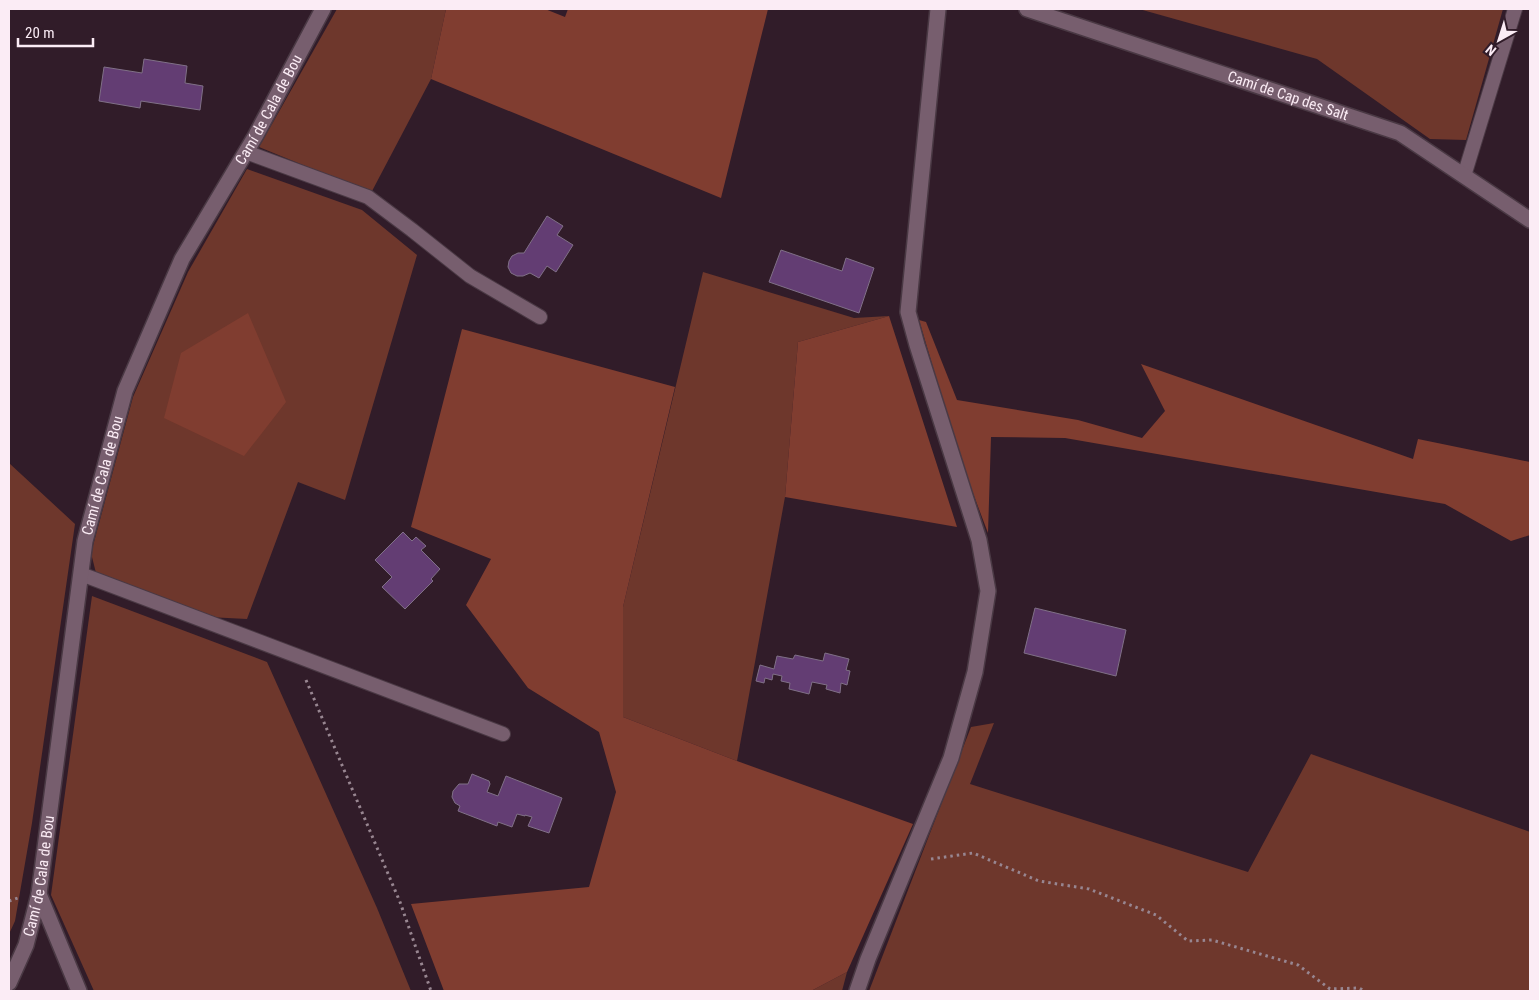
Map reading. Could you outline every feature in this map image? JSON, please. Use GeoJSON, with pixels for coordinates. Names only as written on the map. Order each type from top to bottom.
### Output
{"type":"FeatureCollection","features":[{"type":"Feature","properties":{"kind":"street","name":"Camí de Cala de Bou"},"geometry":{"type":"LineString","coordinates":[[9,984],[26,945],[39,894],[85,541],[125,391],[182,259],[246,152],[323,9]]}},
{"type":"Feature","properties":{"kind":"street"},"geometry":{"type":"LineString","coordinates":[[857,991],[868,959],[951,758],[976,672],[988,591],[979,540],[908,312],[938,9]]}},
{"type":"Feature","properties":{"kind":"street","name":"Camí de Cap des Salt"},"geometry":{"type":"LineString","coordinates":[[1027,9],[1400,133],[1530,220]]}},
{"type":"Feature","properties":{"kind":"street"},"geometry":{"type":"LineString","coordinates":[[39,894],[79,991]]}},
{"type":"Feature","properties":{"kind":"lane"},"geometry":{"type":"LineString","coordinates":[[1464,176],[1515,9]]}},
{"type":"Feature","properties":{"kind":"lane"},"geometry":{"type":"LineString","coordinates":[[246,152],[368,197],[470,276],[540,318]]}},
{"type":"Feature","properties":{"kind":"lane"},"geometry":{"type":"LineString","coordinates":[[81,574],[503,734]]}},
{"type":"Feature","properties":{"kind":"path"},"geometry":{"type":"LineString","coordinates":[[308,660],[305,678],[400,902],[431,991]]}},
{"type":"Feature","properties":{"kind":"path"},"geometry":{"type":"LineString","coordinates":[[909,861],[972,853],[1039,881],[1089,889],[1156,915],[1188,941],[1212,940],[1298,965],[1330,989],[1359,988],[1365,991]]}},
{"type":"Feature","properties":{"kind":"shaded area"},"geometry":{"type":"Polygon","coordinates":[[[337,9],[446,9],[431,79],[371,193],[259,147],[337,9]]]}},
{"type":"Feature","properties":{"kind":"shaded area"},"geometry":{"type":"Polygon","coordinates":[[[446,9],[545,9],[565,17],[568,9],[768,9],[721,198],[431,79],[446,9]]]}},
{"type":"Feature","properties":{"kind":"shaded area"},"geometry":{"type":"Polygon","coordinates":[[[1139,9],[1503,9],[1466,140],[1430,139],[1317,59],[1139,9]]]}},
{"type":"Feature","properties":{"kind":"shaded area"},"geometry":{"type":"Polygon","coordinates":[[[247,169],[362,210],[417,255],[345,500],[298,482],[247,619],[208,617],[96,573],[91,553],[133,397],[188,272],[247,169]]]}},
{"type":"Feature","properties":{"kind":"shaded area"},"geometry":{"type":"Polygon","coordinates":[[[703,272],[854,318],[889,316],[798,342],[785,497],[737,761],[623,717],[623,607],[703,272]]]}},
{"type":"Feature","properties":{"kind":"shaded area"},"geometry":{"type":"Polygon","coordinates":[[[248,313],[286,402],[244,456],[164,418],[181,353],[248,313]]]}},
{"type":"Feature","properties":{"kind":"shaded area"},"geometry":{"type":"Polygon","coordinates":[[[889,316],[957,527],[785,497],[798,342],[889,316]]]}},
{"type":"Feature","properties":{"kind":"shaded area"},"geometry":{"type":"Polygon","coordinates":[[[919,320],[926,322],[957,400],[1078,420],[1142,438],[1165,411],[1141,364],[1413,459],[1418,439],[1530,462],[1530,535],[1511,541],[1445,504],[1065,438],[991,437],[988,533],[960,459],[919,320]]]}},
{"type":"Feature","properties":{"kind":"shaded area"},"geometry":{"type":"Polygon","coordinates":[[[462,329],[675,387],[623,607],[623,717],[737,761],[913,824],[847,972],[811,991],[444,991],[411,904],[589,887],[616,792],[599,732],[528,688],[466,605],[491,559],[411,527],[462,329]]]}},
{"type":"Feature","properties":{"kind":"shaded area"},"geometry":{"type":"Polygon","coordinates":[[[9,463],[75,524],[32,823],[15,921],[9,934],[9,463]]]}},
{"type":"Feature","properties":{"kind":"shaded area"},"geometry":{"type":"Polygon","coordinates":[[[92,596],[267,662],[377,908],[411,991],[94,991],[51,895],[92,596]]]}},
{"type":"Feature","properties":{"kind":"shaded area"},"geometry":{"type":"Polygon","coordinates":[[[994,723],[970,784],[1248,872],[1311,754],[1530,832],[1530,991],[869,991],[971,727],[994,723]]]}},
{"type":"Feature","properties":{"kind":"shaded area"},"geometry":{"type":"Polygon","coordinates":[[[847,972],[842,991],[811,991],[847,972]]]}},
{"type":"Feature","properties":{"kind":"building"},"geometry":{"type":"Polygon","coordinates":[[[144,59],[187,66],[185,83],[203,86],[200,110],[141,101],[140,108],[99,101],[104,67],[142,73],[144,59]]]}},
{"type":"Feature","properties":{"kind":"building"},"geometry":{"type":"Polygon","coordinates":[[[547,216],[563,226],[557,235],[573,245],[556,272],[547,266],[539,278],[530,273],[517,276],[511,273],[508,267],[512,256],[524,253],[547,216]]]}},
{"type":"Feature","properties":{"kind":"building"},"geometry":{"type":"Polygon","coordinates":[[[781,250],[842,271],[846,258],[874,268],[859,313],[769,282],[781,250]]]}},
{"type":"Feature","properties":{"kind":"building"},"geometry":{"type":"Polygon","coordinates":[[[403,532],[412,541],[416,537],[426,546],[421,550],[440,569],[431,579],[433,581],[405,609],[382,587],[392,577],[375,560],[403,532]]]}},
{"type":"Feature","properties":{"kind":"building"},"geometry":{"type":"Polygon","coordinates":[[[1035,608],[1126,630],[1116,676],[1024,653],[1035,608]]]}},
{"type":"Feature","properties":{"kind":"building"},"geometry":{"type":"Polygon","coordinates":[[[825,653],[849,659],[846,670],[850,671],[847,685],[841,683],[840,693],[826,689],[827,685],[812,682],[809,694],[789,689],[790,683],[781,681],[782,676],[773,674],[772,680],[765,678],[764,683],[756,681],[760,665],[774,669],[777,656],[793,659],[795,655],[823,661],[825,653]]]}},
{"type":"Feature","properties":{"kind":"building"},"geometry":{"type":"Polygon","coordinates":[[[472,774],[489,781],[490,784],[487,792],[498,796],[506,776],[562,798],[549,833],[528,826],[532,817],[525,815],[517,814],[512,827],[498,822],[497,826],[458,811],[460,806],[455,803],[452,797],[453,791],[459,784],[468,784],[472,774]]]}}]}
